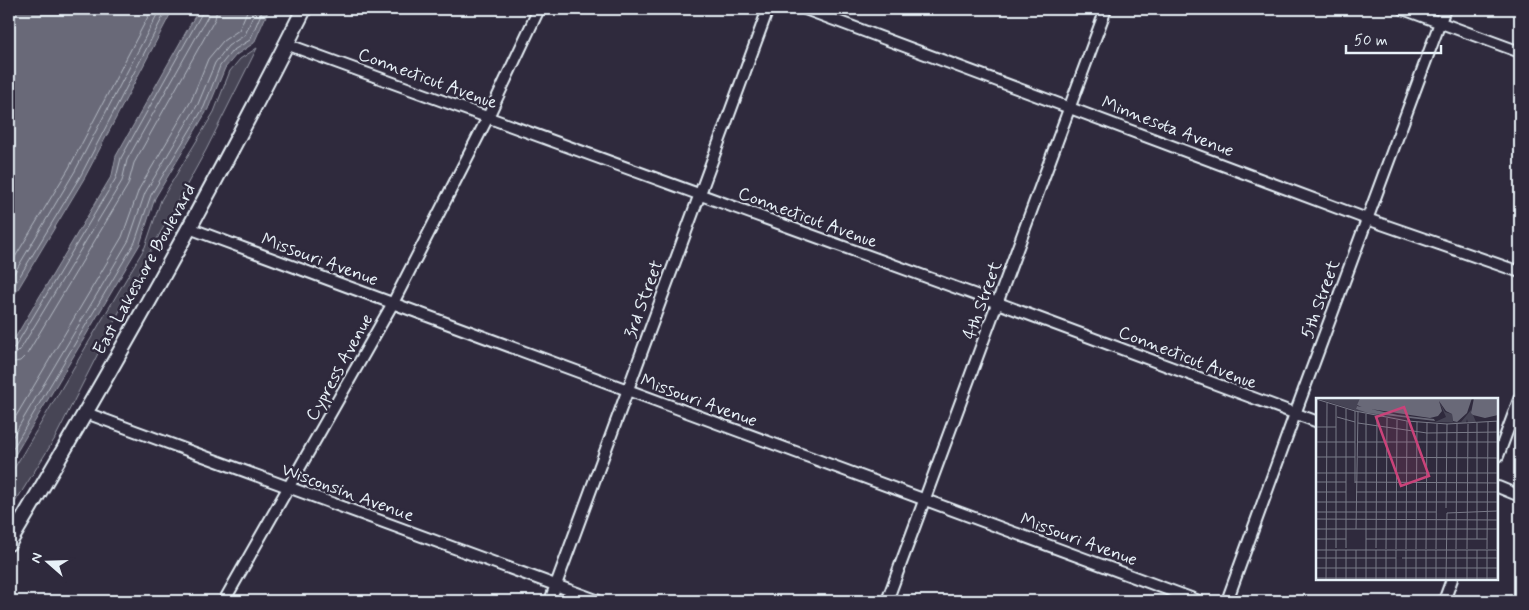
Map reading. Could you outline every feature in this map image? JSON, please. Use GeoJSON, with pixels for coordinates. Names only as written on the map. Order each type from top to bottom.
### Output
{"type":"FeatureCollection","features":[{"type":"Feature","properties":{"kind":"street","name":"East Lakeshore Boulevard"},"geometry":{"type":"LineString","coordinates":[[9,543],[86,413],[189,228],[304,9]]}},
{"type":"Feature","properties":{"kind":"street","name":"Cypress Avenue"},"geometry":{"type":"LineString","coordinates":[[224,601],[394,303],[488,117],[539,9]]}},
{"type":"Feature","properties":{"kind":"street","name":"3rd Street"},"geometry":{"type":"LineString","coordinates":[[550,601],[768,9]]}},
{"type":"Feature","properties":{"kind":"street","name":"Minnesota Avenue"},"geometry":{"type":"LineString","coordinates":[[804,9],[1070,106],[1367,219],[1520,272]]}},
{"type":"Feature","properties":{"kind":"street","name":"4th Street"},"geometry":{"type":"LineString","coordinates":[[888,601],[1106,9]]}},
{"type":"Feature","properties":{"kind":"street"},"geometry":{"type":"LineString","coordinates":[[1403,9],[1520,52]]}},
{"type":"Feature","properties":{"kind":"street","name":"5th Street"},"geometry":{"type":"LineString","coordinates":[[1228,601],[1294,414],[1445,9]]}},
{"type":"Feature","properties":{"kind":"street","name":"Connecticut Avenue"},"geometry":{"type":"LineString","coordinates":[[286,44],[998,303],[1316,421]]}},
{"type":"Feature","properties":{"kind":"street","name":"Missouri Avenue"},"geometry":{"type":"LineString","coordinates":[[189,228],[1199,601]]}},
{"type":"Feature","properties":{"kind":"street"},"geometry":{"type":"LineString","coordinates":[[1499,453],[1520,397]]}},
{"type":"Feature","properties":{"kind":"street","name":"Wisconsin Avenue"},"geometry":{"type":"LineString","coordinates":[[86,413],[599,601]]}},
{"type":"Feature","properties":{"kind":"street"},"geometry":{"type":"LineString","coordinates":[[1499,487],[1520,496]]}},
{"type":"Feature","properties":{"kind":"street"},"geometry":{"type":"LineString","coordinates":[[1444,601],[1452,580]]}},
{"type":"Feature","properties":{"kind":"shaded area"},"geometry":{"type":"Polygon","coordinates":[[[257,48],[206,150],[146,259],[54,440],[9,512],[9,477],[145,247],[161,200],[214,112],[230,71],[240,59],[257,48]]]}},
{"type":"Feature","properties":{"kind":"water"},"geometry":{"type":"Polygon","coordinates":[[[9,9],[173,9],[85,177],[9,304],[9,9]]]}},
{"type":"Feature","properties":{"kind":"water"},"geometry":{"type":"Polygon","coordinates":[[[199,9],[269,9],[254,43],[236,55],[225,68],[208,109],[155,198],[140,244],[9,465],[9,348],[112,175],[116,156],[199,9]]]}}]}
